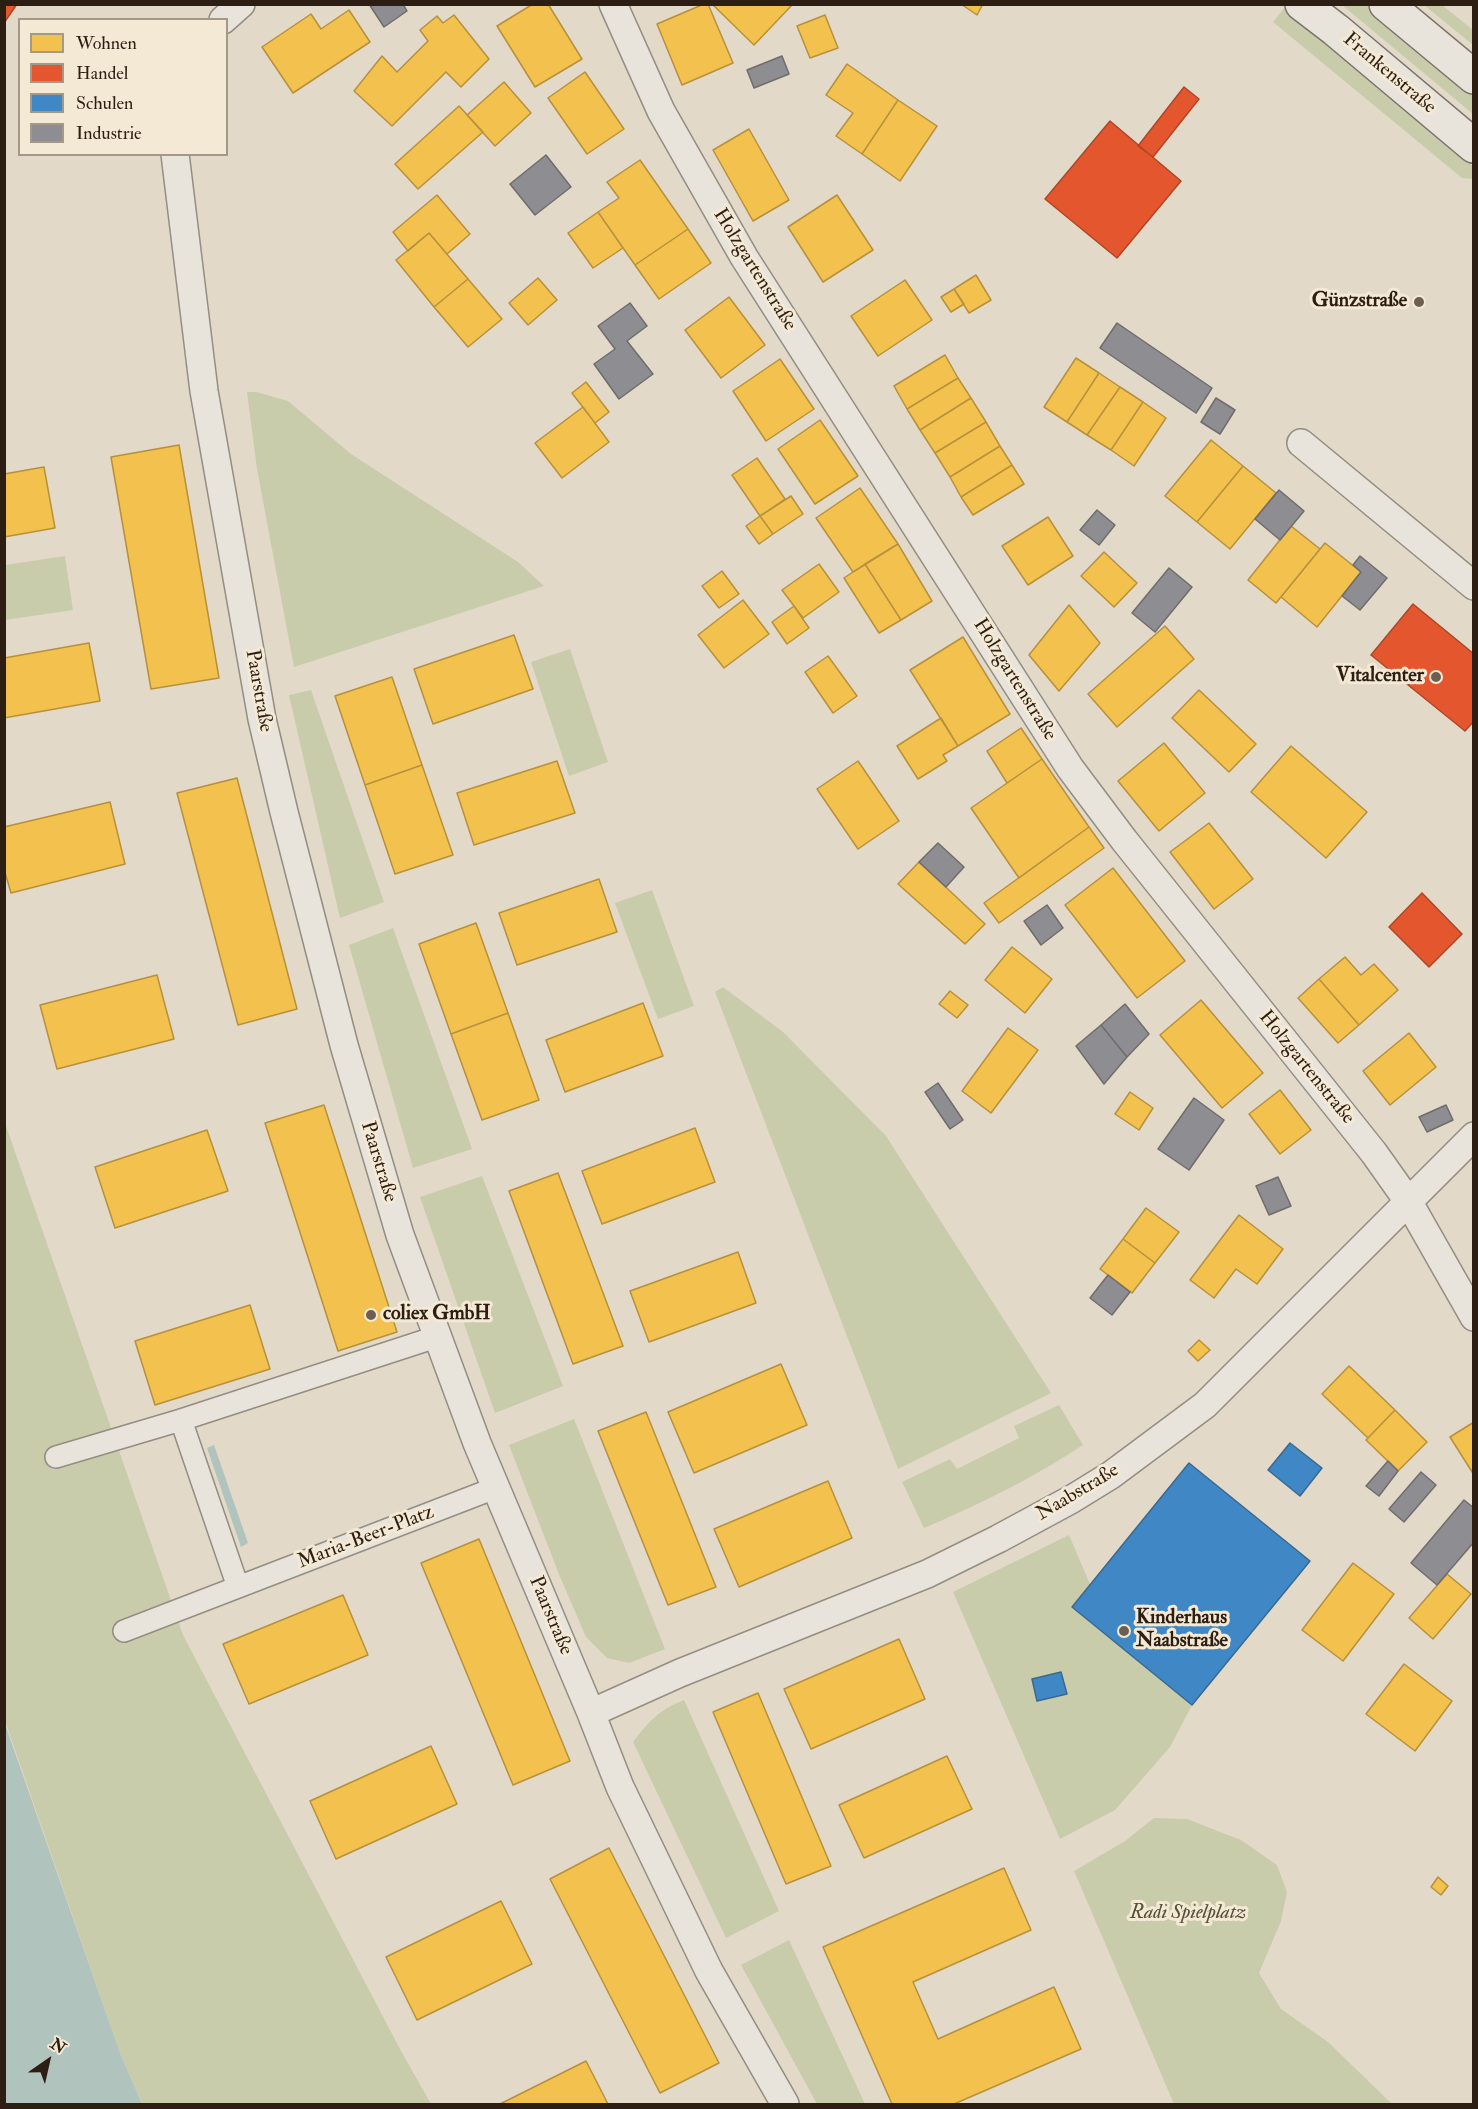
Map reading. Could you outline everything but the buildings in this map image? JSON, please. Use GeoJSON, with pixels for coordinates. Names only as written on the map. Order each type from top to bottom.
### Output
{"type":"FeatureCollection","features":[{"type":"Feature","properties":{"kind":"main road","name":"Frankenstraße"},"geometry":{"type":"LineString","coordinates":[[1302,4],[1473,146]]}},
{"type":"Feature","properties":{"kind":"main road"},"geometry":{"type":"LineString","coordinates":[[1386,4],[1473,77]]}},
{"type":"Feature","properties":{"kind":"street"},"geometry":{"type":"LineString","coordinates":[[225,18],[241,4]]}},
{"type":"Feature","properties":{"kind":"street","name":"Holzgartenstraße"},"geometry":{"type":"LineString","coordinates":[[613,4],[661,111],[744,257],[1070,768],[1124,840],[1374,1153],[1408,1200],[1473,1317]]}},
{"type":"Feature","properties":{"kind":"street","name":"Paarstraße"},"geometry":{"type":"LineString","coordinates":[[175,156],[204,392],[262,719],[344,1045],[400,1236],[436,1337],[495,1488],[621,1787],[709,1971],[785,2104]]}},
{"type":"Feature","properties":{"kind":"street"},"geometry":{"type":"LineString","coordinates":[[1301,443],[1473,586]]}},
{"type":"Feature","properties":{"kind":"street","name":"Naabstraße"},"geometry":{"type":"LineString","coordinates":[[591,1713],[680,1673],[927,1574],[998,1539],[1082,1493],[1147,1450],[1205,1405],[1473,1136]]}},
{"type":"Feature","properties":{"kind":"street"},"geometry":{"type":"LineString","coordinates":[[56,1457],[181,1420],[436,1337]]}},
{"type":"Feature","properties":{"kind":"street"},"geometry":{"type":"LineString","coordinates":[[181,1420],[238,1587]]}},
{"type":"Feature","properties":{"kind":"street","name":"Maria-Beer-Platz"},"geometry":{"type":"LineString","coordinates":[[124,1631],[495,1488]]}},
{"type":"Feature","properties":{"kind":"green space"},"geometry":{"type":"Polygon","coordinates":[[[1342,5],[1366,5],[1473,93],[1473,114],[1342,5]]]}},
{"type":"Feature","properties":{"kind":"green space"},"geometry":{"type":"Polygon","coordinates":[[[1424,5],[1442,5],[1473,30],[1473,45],[1424,5]]]}},
{"type":"Feature","properties":{"kind":"green space"},"geometry":{"type":"Polygon","coordinates":[[[1285,7],[1473,166],[1473,179],[1462,178],[1273,22],[1285,7]]]}},
{"type":"Feature","properties":{"kind":"green space"},"geometry":{"type":"Polygon","coordinates":[[[247,392],[256,392],[288,401],[351,454],[518,562],[544,586],[294,667],[257,469],[247,392]]]}},
{"type":"Feature","properties":{"kind":"green space"},"geometry":{"type":"Polygon","coordinates":[[[65,556],[73,610],[5,620],[5,565],[65,556]]]}},
{"type":"Feature","properties":{"kind":"green space"},"geometry":{"type":"Polygon","coordinates":[[[570,649],[608,762],[569,776],[531,662],[570,649]]]}},
{"type":"Feature","properties":{"kind":"green space"},"geometry":{"type":"Polygon","coordinates":[[[311,690],[384,902],[340,918],[289,695],[311,690]]]}},
{"type":"Feature","properties":{"kind":"green space"},"geometry":{"type":"Polygon","coordinates":[[[652,890],[694,1006],[658,1019],[615,903],[652,890]]]}},
{"type":"Feature","properties":{"kind":"green space"},"geometry":{"type":"Polygon","coordinates":[[[393,928],[472,1149],[413,1168],[349,945],[393,928]]]}},
{"type":"Feature","properties":{"kind":"green space"},"geometry":{"type":"Polygon","coordinates":[[[723,987],[783,1032],[886,1136],[1051,1393],[898,1469],[715,992],[723,987]]]}},
{"type":"Feature","properties":{"kind":"green space"},"geometry":{"type":"Polygon","coordinates":[[[4,1120],[183,1635],[431,2104],[142,2104],[120,2053],[5,1721],[4,1120]]]}},
{"type":"Feature","properties":{"kind":"green space"},"geometry":{"type":"Polygon","coordinates":[[[482,1176],[563,1386],[495,1413],[420,1197],[482,1176]]]}},
{"type":"Feature","properties":{"kind":"green space"},"geometry":{"type":"Polygon","coordinates":[[[1059,1405],[1083,1445],[1006,1490],[924,1528],[902,1482],[950,1459],[957,1469],[1019,1438],[1014,1426],[1059,1405]]]}},
{"type":"Feature","properties":{"kind":"green space"},"geometry":{"type":"Polygon","coordinates":[[[574,1419],[665,1649],[629,1663],[607,1658],[586,1637],[509,1445],[574,1419]]]}},
{"type":"Feature","properties":{"kind":"green space"},"geometry":{"type":"Polygon","coordinates":[[[1069,1535],[1090,1584],[1072,1607],[1192,1705],[1170,1747],[1115,1810],[1060,1839],[953,1592],[1069,1535]]]}},
{"type":"Feature","properties":{"kind":"green space"},"geometry":{"type":"Polygon","coordinates":[[[684,1700],[779,1911],[726,1938],[633,1742],[655,1717],[684,1700]]]}},
{"type":"Feature","properties":{"kind":"green space","name":"Radi Spielplatz"},"geometry":{"type":"Polygon","coordinates":[[[1154,1818],[1187,1819],[1241,1840],[1277,1865],[1287,1892],[1281,1921],[1259,1973],[1281,2009],[1328,2042],[1391,2104],[1174,2104],[1074,1871],[1125,1841],[1154,1818]]]}},
{"type":"Feature","properties":{"kind":"green space"},"geometry":{"type":"Polygon","coordinates":[[[789,1940],[865,2104],[817,2104],[741,1965],[789,1940]]]}},
{"type":"Feature","properties":{"kind":"shaded area"},"geometry":{"type":"Polygon","coordinates":[[[214,1445],[248,1543],[241,1547],[207,1448],[214,1445]]]}},
{"type":"Feature","properties":{"kind":"shaded area"},"geometry":{"type":"Polygon","coordinates":[[[4,1721],[120,2053],[142,2104],[5,2104],[4,1721]]]}},
{"type":"Feature","properties":{"kind":"place","name":"Günzstraße"},"geometry":{"type":"Point","coordinates":[1419,302]}},
{"type":"Feature","properties":{"kind":"place","name":"Vitalcenter"},"geometry":{"type":"Point","coordinates":[1436,677]}},
{"type":"Feature","properties":{"kind":"place","name":"coliex GmbH"},"geometry":{"type":"Point","coordinates":[371,1315]}},
{"type":"Feature","properties":{"kind":"place","name":"Kinderhaus Naabstraße"},"geometry":{"type":"Point","coordinates":[1124,1631]}}]}
